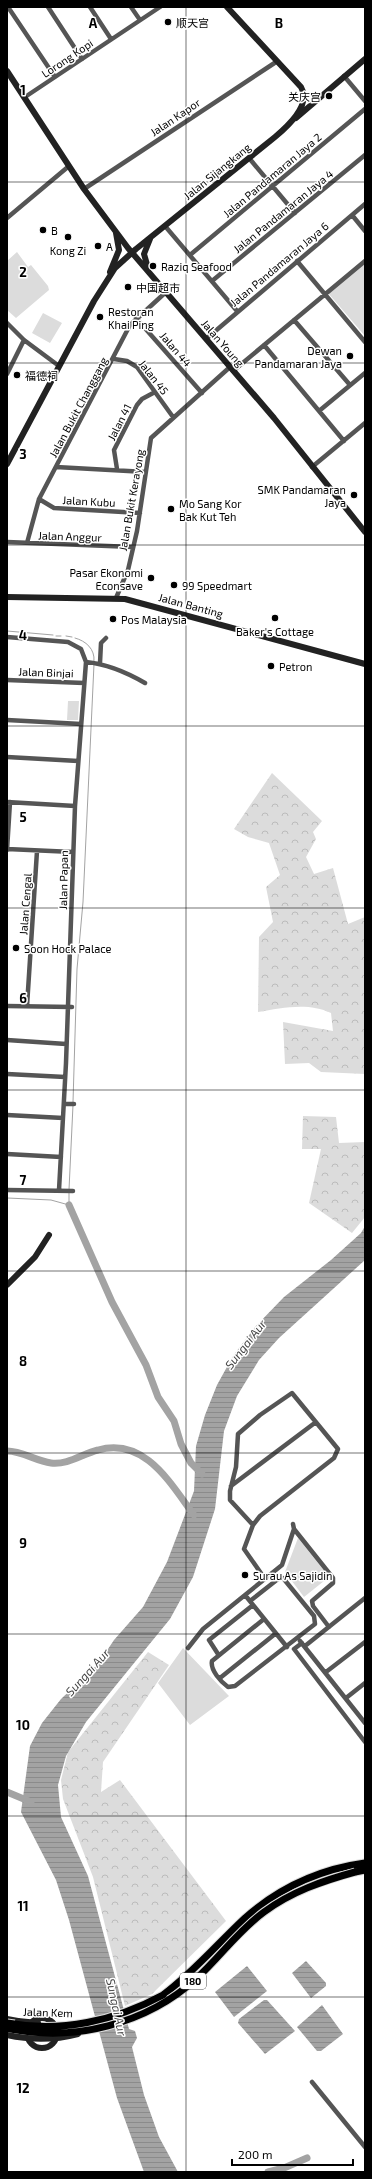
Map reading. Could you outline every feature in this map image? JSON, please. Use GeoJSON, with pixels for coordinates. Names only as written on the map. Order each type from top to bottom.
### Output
{"type":"FeatureCollection","features":[{"type":"Feature","properties":{"kind":"main road"},"geometry":{"type":"LineString","coordinates":[[227,7],[276,62]]}},
{"type":"Feature","properties":{"kind":"main road"},"geometry":{"type":"LineString","coordinates":[[290,123],[365,59]]}},
{"type":"Feature","properties":{"kind":"main road","name":"Jalan Sijangkang"},"geometry":{"type":"LineString","coordinates":[[103,287],[115,268],[132,252],[290,123],[304,96],[300,88],[276,62]]}},
{"type":"Feature","properties":{"kind":"main road","name":"Jalan Young"},"geometry":{"type":"LineString","coordinates":[[7,71],[84,189],[116,232],[232,369],[365,532]]}},
{"type":"Feature","properties":{"kind":"main road"},"geometry":{"type":"LineString","coordinates":[[7,464],[103,287],[119,250],[116,232]]}},
{"type":"Feature","properties":{"kind":"main road"},"geometry":{"type":"LineString","coordinates":[[150,238],[144,254],[150,274]]}},
{"type":"Feature","properties":{"kind":"main road","name":"Jalan Banting"},"geometry":{"type":"LineString","coordinates":[[8,598],[116,598],[156,606],[365,664]]}},
{"type":"Feature","properties":{"kind":"main road"},"geometry":{"type":"LineString","coordinates":[[7,1285],[35,1257],[49,1235]]}},
{"type":"Feature","properties":{"kind":"main road","name":"180"},"geometry":{"type":"LineString","coordinates":[[7,2028],[41,2032],[87,2027],[140,2006],[163,1995],[194,1970],[245,1919],[274,1896],[323,1872],[354,1868],[365,1863]]}},
{"type":"Feature","properties":{"kind":"main road","name":"180"},"geometry":{"type":"LineString","coordinates":[[354,1868],[365,1870]]}},
{"type":"Feature","properties":{"kind":"main road"},"geometry":{"type":"LineString","coordinates":[[42,2018],[51,2021],[56,2029],[56,2039],[50,2046],[38,2048],[31,2043],[27,2034],[30,2025],[37,2019],[42,2018]]}},
{"type":"Feature","properties":{"kind":"main road","name":"180"},"geometry":{"type":"LineString","coordinates":[[7,2021],[49,2026],[87,2027]]}},
{"type":"Feature","properties":{"kind":"main road","name":"Jalan Kem"},"geometry":{"type":"LineString","coordinates":[[7,2021],[30,2025]]}},
{"type":"Feature","properties":{"kind":"main road","name":"Jalan Kem"},"geometry":{"type":"LineString","coordinates":[[7,2035],[37,2038],[60,2038],[87,2027]]}},
{"type":"Feature","properties":{"kind":"main road","name":"Jalan Kem"},"geometry":{"type":"LineString","coordinates":[[7,2032],[27,2034]]}},
{"type":"Feature","properties":{"kind":"street"},"geometry":{"type":"LineString","coordinates":[[8,7],[55,77]]}},
{"type":"Feature","properties":{"kind":"street"},"geometry":{"type":"LineString","coordinates":[[48,7],[82,59]]}},
{"type":"Feature","properties":{"kind":"street"},"geometry":{"type":"LineString","coordinates":[[90,7],[111,39]]}},
{"type":"Feature","properties":{"kind":"street"},"geometry":{"type":"LineString","coordinates":[[131,7],[140,20]]}},
{"type":"Feature","properties":{"kind":"street","name":"Lorong Kopi"},"geometry":{"type":"LineString","coordinates":[[25,97],[160,7]]}},
{"type":"Feature","properties":{"kind":"street","name":"Jalan Kapor"},"geometry":{"type":"LineString","coordinates":[[84,189],[276,62]]}},
{"type":"Feature","properties":{"kind":"street"},"geometry":{"type":"LineString","coordinates":[[344,76],[365,101]]}},
{"type":"Feature","properties":{"kind":"street","name":"Jalan Pandamaran Jaya 2"},"geometry":{"type":"LineString","coordinates":[[190,255],[365,109]]}},
{"type":"Feature","properties":{"kind":"street","name":"Jalan Pandamaran Jaya 4"},"geometry":{"type":"LineString","coordinates":[[212,281],[365,155]]}},
{"type":"Feature","properties":{"kind":"street"},"geometry":{"type":"LineString","coordinates":[[249,158],[295,213]]}},
{"type":"Feature","properties":{"kind":"street"},"geometry":{"type":"LineString","coordinates":[[7,218],[69,166]]}},
{"type":"Feature","properties":{"kind":"street","name":"Jalan Pandamaran Jaya 6"},"geometry":{"type":"LineString","coordinates":[[206,338],[365,204]]}},
{"type":"Feature","properties":{"kind":"street"},"geometry":{"type":"LineString","coordinates":[[352,215],[365,231]]}},
{"type":"Feature","properties":{"kind":"street"},"geometry":{"type":"LineString","coordinates":[[165,226],[237,311]]}},
{"type":"Feature","properties":{"kind":"street","name":"Jalan Bukit Kerayong"},"geometry":{"type":"LineString","coordinates":[[116,598],[128,570],[140,513],[151,438],[202,393],[264,345],[365,260]]}},
{"type":"Feature","properties":{"kind":"street"},"geometry":{"type":"LineString","coordinates":[[297,261],[365,342]]}},
{"type":"Feature","properties":{"kind":"street","name":"Jalan Bukit Changgang"},"geometry":{"type":"LineString","coordinates":[[27,543],[39,500],[114,359],[130,325],[166,292]]}},
{"type":"Feature","properties":{"kind":"street","name":"Jalan 44"},"geometry":{"type":"LineString","coordinates":[[136,318],[202,393]]}},
{"type":"Feature","properties":{"kind":"street"},"geometry":{"type":"LineString","coordinates":[[294,320],[350,385]]}},
{"type":"Feature","properties":{"kind":"street"},"geometry":{"type":"LineString","coordinates":[[7,323],[24,340],[59,366]]}},
{"type":"Feature","properties":{"kind":"street"},"geometry":{"type":"LineString","coordinates":[[7,374],[24,340]]}},
{"type":"Feature","properties":{"kind":"street"},"geometry":{"type":"LineString","coordinates":[[264,345],[344,441]]}},
{"type":"Feature","properties":{"kind":"street","name":"Jalan 45"},"geometry":{"type":"LineString","coordinates":[[114,359],[132,363],[174,417]]}},
{"type":"Feature","properties":{"kind":"street"},"geometry":{"type":"LineString","coordinates":[[319,411],[365,373]]}},
{"type":"Feature","properties":{"kind":"street","name":"Jalan 41"},"geometry":{"type":"LineString","coordinates":[[117,469],[114,450],[137,405],[142,399],[155,392]]}},
{"type":"Feature","properties":{"kind":"street"},"geometry":{"type":"LineString","coordinates":[[312,467],[365,423]]}},
{"type":"Feature","properties":{"kind":"street"},"geometry":{"type":"LineString","coordinates":[[56,467],[117,469],[146,472]]}},
{"type":"Feature","properties":{"kind":"street","name":"Jalan Kubu"},"geometry":{"type":"LineString","coordinates":[[39,500],[54,508],[140,513]]}},
{"type":"Feature","properties":{"kind":"street","name":"Jalan Anggur"},"geometry":{"type":"LineString","coordinates":[[7,542],[133,547]]}},
{"type":"Feature","properties":{"kind":"street"},"geometry":{"type":"LineString","coordinates":[[7,637],[68,642],[81,649],[89,663],[99,663],[122,670],[145,683]]}},
{"type":"Feature","properties":{"kind":"street"},"geometry":{"type":"LineString","coordinates":[[99,663],[101,643],[106,638]]}},
{"type":"Feature","properties":{"kind":"street","name":"Jalan Papan"},"geometry":{"type":"LineString","coordinates":[[62,1190],[60,1157],[63,1118],[66,1104],[65,1076],[66,1044],[70,1007],[75,806],[84,683],[89,663]]}},
{"type":"Feature","properties":{"kind":"street","name":"Jalan Binjai"},"geometry":{"type":"LineString","coordinates":[[7,680],[84,683]]}},
{"type":"Feature","properties":{"kind":"street"},"geometry":{"type":"LineString","coordinates":[[7,720],[81,724]]}},
{"type":"Feature","properties":{"kind":"street"},"geometry":{"type":"LineString","coordinates":[[7,757],[78,761]]}},
{"type":"Feature","properties":{"kind":"street"},"geometry":{"type":"LineString","coordinates":[[73,852],[7,850],[8,802],[75,806]]}},
{"type":"Feature","properties":{"kind":"street","name":"Jalan Cengal"},"geometry":{"type":"LineString","coordinates":[[27,1006],[37,851]]}},
{"type":"Feature","properties":{"kind":"street"},"geometry":{"type":"LineString","coordinates":[[7,1006],[70,1007]]}},
{"type":"Feature","properties":{"kind":"street"},"geometry":{"type":"LineString","coordinates":[[7,1040],[66,1044]]}},
{"type":"Feature","properties":{"kind":"street"},"geometry":{"type":"LineString","coordinates":[[7,1074],[65,1076]]}},
{"type":"Feature","properties":{"kind":"street"},"geometry":{"type":"LineString","coordinates":[[66,1104],[74,1104]]}},
{"type":"Feature","properties":{"kind":"street"},"geometry":{"type":"LineString","coordinates":[[7,1115],[63,1118]]}},
{"type":"Feature","properties":{"kind":"street"},"geometry":{"type":"LineString","coordinates":[[7,1154],[60,1157]]}},
{"type":"Feature","properties":{"kind":"street"},"geometry":{"type":"LineString","coordinates":[[7,1190],[46,1192],[73,1190]]}},
{"type":"Feature","properties":{"kind":"street"},"geometry":{"type":"LineString","coordinates":[[253,1525],[230,1500],[231,1486],[236,1467],[238,1434],[260,1415],[292,1393],[336,1446],[337,1452],[334,1458],[266,1510],[253,1525],[244,1549],[265,1578]]}},
{"type":"Feature","properties":{"kind":"street"},"geometry":{"type":"LineString","coordinates":[[231,1486],[316,1422]]}},
{"type":"Feature","properties":{"kind":"street"},"geometry":{"type":"LineString","coordinates":[[188,1648],[203,1629],[284,1561],[294,1527],[334,1580],[312,1601],[313,1606],[329,1626]]}},
{"type":"Feature","properties":{"kind":"street"},"geometry":{"type":"LineString","coordinates":[[218,1654],[209,1640],[278,1579],[283,1578],[316,1619],[315,1624],[287,1647],[236,1686],[228,1687],[211,1666],[212,1661],[218,1654],[264,1619]]}},
{"type":"Feature","properties":{"kind":"street"},"geometry":{"type":"LineString","coordinates":[[245,1595],[287,1647]]}},
{"type":"Feature","properties":{"kind":"street"},"geometry":{"type":"LineString","coordinates":[[365,1598],[304,1644],[294,1649],[365,1742]]}},
{"type":"Feature","properties":{"kind":"street"},"geometry":{"type":"LineString","coordinates":[[220,1678],[275,1634]]}},
{"type":"Feature","properties":{"kind":"street"},"geometry":{"type":"LineString","coordinates":[[298,1638],[365,1723]]}},
{"type":"Feature","properties":{"kind":"street"},"geometry":{"type":"LineString","coordinates":[[326,1672],[365,1642]]}},
{"type":"Feature","properties":{"kind":"street"},"geometry":{"type":"LineString","coordinates":[[346,1698],[365,1683]]}},
{"type":"Feature","properties":{"kind":"street"},"geometry":{"type":"LineString","coordinates":[[312,2082],[365,2147]]}},
{"type":"Feature","properties":{"kind":"green space"},"geometry":{"type":"Polygon","coordinates":[[[17,252],[28,267],[31,265],[48,286],[49,290],[16,318],[7,310],[7,261],[17,252]]]}},
{"type":"Feature","properties":{"kind":"green space"},"geometry":{"type":"Polygon","coordinates":[[[365,262],[365,336],[328,293],[365,262]]]}},
{"type":"Feature","properties":{"kind":"green space"},"geometry":{"type":"Polygon","coordinates":[[[43,313],[62,323],[50,343],[32,333],[43,313]]]}},
{"type":"Feature","properties":{"kind":"green space"},"geometry":{"type":"Polygon","coordinates":[[[68,701],[79,701],[78,720],[67,720],[68,701]]]}},
{"type":"Feature","properties":{"kind":"green space"},"geometry":{"type":"Polygon","coordinates":[[[272,773],[322,821],[313,832],[316,839],[306,857],[314,874],[333,868],[348,924],[365,917],[365,1074],[321,1072],[309,1063],[285,1064],[283,1022],[333,1031],[331,1013],[304,1007],[258,1012],[259,937],[273,922],[266,887],[280,875],[269,843],[248,837],[234,829],[272,773]]]}},
{"type":"Feature","properties":{"kind":"green space"},"geometry":{"type":"Polygon","coordinates":[[[303,1116],[336,1117],[339,1143],[365,1142],[365,1217],[352,1233],[309,1203],[321,1149],[302,1149],[303,1116]]]}},
{"type":"Feature","properties":{"kind":"green space"},"geometry":{"type":"Polygon","coordinates":[[[298,1538],[329,1577],[304,1597],[285,1572],[298,1538]]]}},
{"type":"Feature","properties":{"kind":"green space"},"geometry":{"type":"Polygon","coordinates":[[[183,1648],[229,1696],[190,1725],[158,1683],[183,1648]]]}},
{"type":"Feature","properties":{"kind":"green space"},"geometry":{"type":"Polygon","coordinates":[[[148,1652],[169,1665],[103,1762],[101,1792],[120,1780],[226,1921],[152,1994],[125,2006],[93,1877],[63,1799],[61,1780],[68,1752],[148,1652]]]}},
{"type":"Feature","properties":{"kind":"water","name":"Sungai Aur"},"geometry":{"type":"Polygon","coordinates":[[[365,1226],[365,1260],[279,1338],[259,1360],[237,1396],[224,1431],[215,1509],[193,1577],[170,1619],[86,1722],[66,1756],[58,1785],[61,1817],[88,1876],[129,2029],[135,2031],[137,2038],[132,2047],[144,2095],[159,2137],[178,2172],[144,2172],[117,2098],[69,1920],[56,1880],[21,1812],[30,1746],[42,1723],[61,1699],[98,1664],[114,1640],[143,1607],[167,1562],[194,1491],[196,1446],[205,1415],[217,1385],[233,1356],[256,1326],[284,1297],[331,1260],[361,1233],[365,1226]]]}},
{"type":"Feature","properties":{"kind":"water"},"geometry":{"type":"Polygon","coordinates":[[[306,1961],[326,1983],[326,1986],[311,1998],[292,1973],[306,1961]]]}},
{"type":"Feature","properties":{"kind":"water"},"geometry":{"type":"Polygon","coordinates":[[[247,1966],[267,1991],[234,2017],[215,1992],[247,1966]]]}},
{"type":"Feature","properties":{"kind":"water"},"geometry":{"type":"Polygon","coordinates":[[[264,2000],[267,2000],[295,2031],[265,2054],[238,2023],[239,2019],[264,2000]]]}},
{"type":"Feature","properties":{"kind":"water"},"geometry":{"type":"Polygon","coordinates":[[[322,2005],[343,2034],[321,2051],[317,2051],[297,2027],[322,2005]]]}},
{"type":"Feature","properties":{"kind":"waterway"},"geometry":{"type":"LineString","coordinates":[[7,631],[53,635]]}},
{"type":"Feature","properties":{"kind":"waterway"},"geometry":{"type":"LineString","coordinates":[[56,636],[61,636]]}},
{"type":"Feature","properties":{"kind":"waterway"},"geometry":{"type":"LineString","coordinates":[[66,636],[72,637]]}},
{"type":"Feature","properties":{"kind":"waterway"},"geometry":{"type":"LineString","coordinates":[[75,638],[83,641],[89,646],[93,653],[94,661]]}},
{"type":"Feature","properties":{"kind":"waterway"},"geometry":{"type":"LineString","coordinates":[[73,1102],[77,969],[83,902],[94,664]]}},
{"type":"Feature","properties":{"kind":"waterway"},"geometry":{"type":"LineString","coordinates":[[69,1190],[73,1105]]}},
{"type":"Feature","properties":{"kind":"waterway"},"geometry":{"type":"LineString","coordinates":[[7,1198],[51,1200],[69,1205],[69,1193]]}},
{"type":"Feature","properties":{"kind":"waterway"},"geometry":{"type":"LineString","coordinates":[[69,1205],[112,1302],[146,1365],[158,1397],[174,1421],[181,1444],[191,1463],[202,1474]]}},
{"type":"Feature","properties":{"kind":"waterway"},"geometry":{"type":"LineString","coordinates":[[7,1451],[13,1451],[45,1462],[57,1463],[69,1461],[98,1450],[115,1448],[129,1450],[143,1456],[155,1466],[194,1515]]}},
{"type":"Feature","properties":{"kind":"waterway"},"geometry":{"type":"LineString","coordinates":[[7,1792],[31,1802]]}},
{"type":"Feature","properties":{"kind":"waterway"},"geometry":{"type":"LineString","coordinates":[[268,2172],[284,2168],[307,2158]]}},
{"type":"Feature","properties":{"kind":"place","name":"顺天宫"},"geometry":{"type":"Point","coordinates":[168,22]}},
{"type":"Feature","properties":{"kind":"place","name":"关庆宫"},"geometry":{"type":"Point","coordinates":[329,96]}},
{"type":"Feature","properties":{"kind":"place","name":"B"},"geometry":{"type":"Point","coordinates":[43,230]}},
{"type":"Feature","properties":{"kind":"place","name":"Kong Zi"},"geometry":{"type":"Point","coordinates":[68,237]}},
{"type":"Feature","properties":{"kind":"place","name":"A"},"geometry":{"type":"Point","coordinates":[98,246]}},
{"type":"Feature","properties":{"kind":"place","name":"Raziq Seafood"},"geometry":{"type":"Point","coordinates":[153,266]}},
{"type":"Feature","properties":{"kind":"place","name":"中国超市"},"geometry":{"type":"Point","coordinates":[128,287]}},
{"type":"Feature","properties":{"kind":"place","name":"Restoran Khai Ping"},"geometry":{"type":"Point","coordinates":[100,317]}},
{"type":"Feature","properties":{"kind":"place","name":"Dewan Pandamaran Jaya"},"geometry":{"type":"Point","coordinates":[350,356]}},
{"type":"Feature","properties":{"kind":"place","name":"福德祠"},"geometry":{"type":"Point","coordinates":[17,375]}},
{"type":"Feature","properties":{"kind":"place","name":"SMK Pandamaran Jaya"},"geometry":{"type":"Point","coordinates":[354,495]}},
{"type":"Feature","properties":{"kind":"place","name":"Mo Sang Kor Bak Kut Teh"},"geometry":{"type":"Point","coordinates":[171,509]}},
{"type":"Feature","properties":{"kind":"place","name":"Pasar Ekonomi Econsave"},"geometry":{"type":"Point","coordinates":[151,578]}},
{"type":"Feature","properties":{"kind":"place","name":"99 Speedmart"},"geometry":{"type":"Point","coordinates":[174,585]}},
{"type":"Feature","properties":{"kind":"place","name":"Baker's Cottage"},"geometry":{"type":"Point","coordinates":[275,618]}},
{"type":"Feature","properties":{"kind":"place","name":"Pos Malaysia"},"geometry":{"type":"Point","coordinates":[113,619]}},
{"type":"Feature","properties":{"kind":"place","name":"Petron"},"geometry":{"type":"Point","coordinates":[271,666]}},
{"type":"Feature","properties":{"kind":"place","name":"Soon Hock Palace"},"geometry":{"type":"Point","coordinates":[16,948]}},
{"type":"Feature","properties":{"kind":"place","name":"Surau As Sajidin"},"geometry":{"type":"Point","coordinates":[245,1575]}}]}
